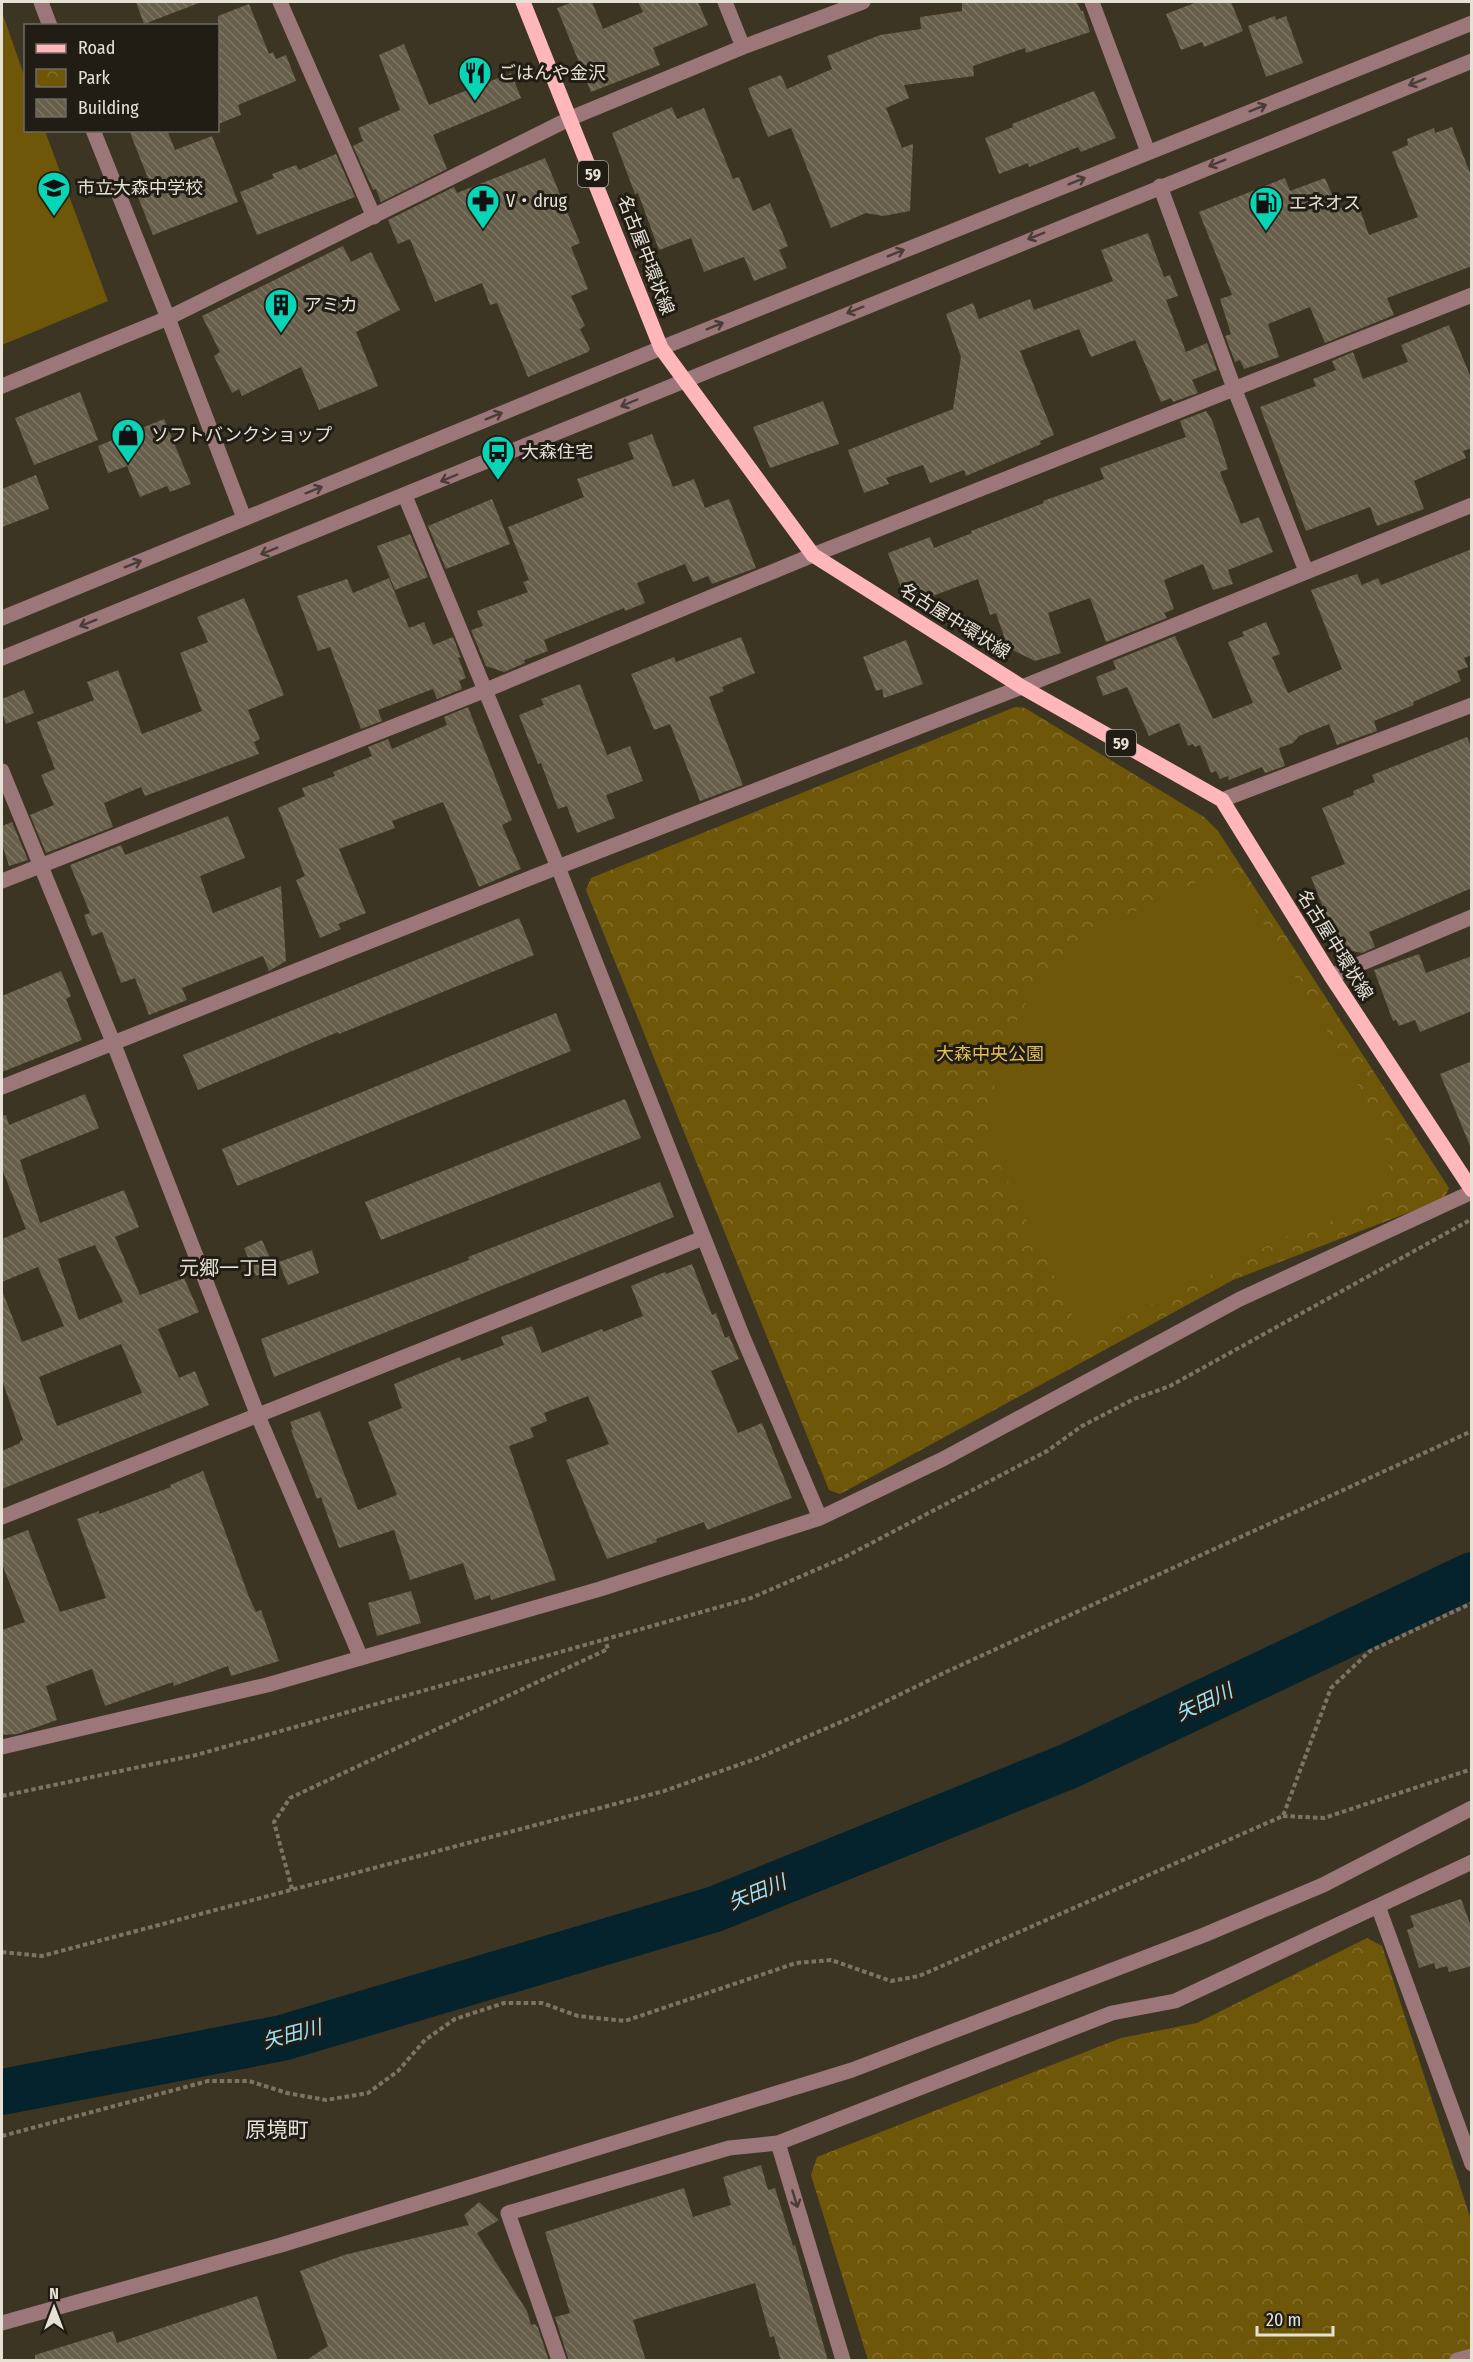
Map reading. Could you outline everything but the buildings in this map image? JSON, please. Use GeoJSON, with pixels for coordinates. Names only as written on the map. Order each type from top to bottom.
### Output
{"type":"FeatureCollection","features":[{"type":"Feature","properties":{"kind":"main road","name":"名古屋中環状線"},"geometry":{"type":"LineString","coordinates":[[523,2],[661,348],[813,555],[1022,687],[1222,800],[1331,976],[1472,1191]]}},
{"type":"Feature","properties":{"kind":"street"},"geometry":{"type":"LineString","coordinates":[[41,2],[49,24]]}},
{"type":"Feature","properties":{"kind":"street"},"geometry":{"type":"LineString","coordinates":[[280,2],[374,217]]}},
{"type":"Feature","properties":{"kind":"street"},"geometry":{"type":"LineString","coordinates":[[725,2],[743,47]]}},
{"type":"Feature","properties":{"kind":"street"},"geometry":{"type":"LineString","coordinates":[[2,386],[168,318],[571,118],[743,47],[863,2]]}},
{"type":"Feature","properties":{"kind":"street"},"geometry":{"type":"LineString","coordinates":[[1092,2],[1148,152]]}},
{"type":"Feature","properties":{"kind":"street"},"geometry":{"type":"LineString","coordinates":[[2,618],[661,348],[1472,23]]}},
{"type":"Feature","properties":{"kind":"street"},"geometry":{"type":"LineString","coordinates":[[2,658],[1472,61]]}},
{"type":"Feature","properties":{"kind":"street"},"geometry":{"type":"LineString","coordinates":[[94,132],[244,518]]}},
{"type":"Feature","properties":{"kind":"street"},"geometry":{"type":"LineString","coordinates":[[1160,186],[1234,388],[1306,571]]}},
{"type":"Feature","properties":{"kind":"street"},"geometry":{"type":"LineString","coordinates":[[2,881],[486,690],[813,555],[1472,295]]}},
{"type":"Feature","properties":{"kind":"street"},"geometry":{"type":"LineString","coordinates":[[405,496],[558,867],[703,1238],[820,1518]]}},
{"type":"Feature","properties":{"kind":"street"},"geometry":{"type":"LineString","coordinates":[[2,1087],[558,867],[1022,687],[1472,506]]}},
{"type":"Feature","properties":{"kind":"street"},"geometry":{"type":"LineString","coordinates":[[1222,800],[1472,705]]}},
{"type":"Feature","properties":{"kind":"street"},"geometry":{"type":"LineString","coordinates":[[2,771],[113,1042],[258,1416],[361,1658]]}},
{"type":"Feature","properties":{"kind":"street"},"geometry":{"type":"LineString","coordinates":[[1331,976],[1472,917]]}},
{"type":"Feature","properties":{"kind":"street"},"geometry":{"type":"LineString","coordinates":[[2,1747],[267,1685],[600,1589],[820,1518],[943,1459],[1240,1299],[1472,1191]]}},
{"type":"Feature","properties":{"kind":"street"},"geometry":{"type":"LineString","coordinates":[[2,1517],[703,1238]]}},
{"type":"Feature","properties":{"kind":"street"},"geometry":{"type":"LineString","coordinates":[[2,2323],[281,2245],[852,2070],[1269,1908],[1323,1885],[1472,1808]]}},
{"type":"Feature","properties":{"kind":"street"},"geometry":{"type":"LineString","coordinates":[[559,2361],[508,2213],[729,2148],[778,2143],[1112,2013],[1175,2001],[1472,1862]]}},
{"type":"Feature","properties":{"kind":"street"},"geometry":{"type":"LineString","coordinates":[[1378,1906],[1465,2123],[1472,2164]]}},
{"type":"Feature","properties":{"kind":"street"},"geometry":{"type":"LineString","coordinates":[[778,2143],[843,2361]]}},
{"type":"Feature","properties":{"kind":"street"},"geometry":{"type":"LineString","coordinates":[[1457,2361],[1472,2356]]}},
{"type":"Feature","properties":{"kind":"path"},"geometry":{"type":"LineString","coordinates":[[2,1952],[42,1956],[653,1794],[758,1758],[864,1713],[1472,1431]]}},
{"type":"Feature","properties":{"kind":"path"},"geometry":{"type":"LineString","coordinates":[[1283,1816],[1331,1688],[1370,1651],[1472,1603]]}},
{"type":"Feature","properties":{"kind":"path"},"geometry":{"type":"LineString","coordinates":[[292,1889],[274,1822],[290,1798],[608,1649],[605,1639]]}},
{"type":"Feature","properties":{"kind":"path"},"geometry":{"type":"LineString","coordinates":[[2,2136],[208,2081],[249,2080],[287,2092],[326,2100],[368,2093],[398,2071],[425,2040],[455,2019],[504,2003],[542,2003],[578,2016],[625,2021],[796,1964],[831,1960],[891,1981],[919,1976],[1283,1816],[1324,1818],[1472,1769]]}},
{"type":"Feature","properties":{"kind":"green space","name":"市立大森中学校"},"geometry":{"type":"Polygon","coordinates":[[[2,12],[24,75],[24,132],[45,132],[108,301],[2,345],[2,12]]]}},
{"type":"Feature","properties":{"kind":"green space","name":"大森中央公園"},"geometry":{"type":"Polygon","coordinates":[[[1015,707],[1025,708],[1204,817],[1218,831],[1449,1188],[1444,1199],[1233,1280],[840,1494],[829,1490],[586,890],[591,878],[1015,707]]]}},
{"type":"Feature","properties":{"kind":"green space"},"geometry":{"type":"Polygon","coordinates":[[[1229,867],[1321,1020],[1381,1126],[1389,1154],[1388,1172],[1373,1195],[1346,1214],[1316,1227],[1289,1235],[1084,1338],[993,1151],[991,1119],[994,1088],[1001,1057],[1012,1028],[1028,1001],[1046,976],[1069,954],[1094,935],[1126,916],[1229,867]]]}},
{"type":"Feature","properties":{"kind":"green space"},"geometry":{"type":"Polygon","coordinates":[[[1367,1938],[1382,1946],[1471,2220],[1471,2354],[1452,2360],[868,2360],[811,2175],[817,2157],[1121,2038],[1197,2023],[1367,1938]]]}},
{"type":"Feature","properties":{"kind":"waterway","name":"矢田川"},"geometry":{"type":"LineString","coordinates":[[2,2092],[282,2038],[715,1909],[1069,1766],[1472,1575]]}},
{"type":"Feature","properties":{"kind":"place","name":"ごはんや金沢"},"geometry":{"type":"Point","coordinates":[475,102]}},
{"type":"Feature","properties":{"kind":"place","name":"市立大森中学校"},"geometry":{"type":"Point","coordinates":[54,217]}},
{"type":"Feature","properties":{"kind":"place","name":"V・drug"},"geometry":{"type":"Point","coordinates":[483,230]}},
{"type":"Feature","properties":{"kind":"place","name":"エネオス"},"geometry":{"type":"Point","coordinates":[1266,232]}},
{"type":"Feature","properties":{"kind":"place","name":"アミカ"},"geometry":{"type":"Point","coordinates":[281,334]}},
{"type":"Feature","properties":{"kind":"place","name":"ソフトバンクショップ"},"geometry":{"type":"Point","coordinates":[128,464]}},
{"type":"Feature","properties":{"kind":"place","name":"大森住宅"},"geometry":{"type":"Point","coordinates":[498,481]}},
{"type":"Feature","properties":{"kind":"district","name":"元郷一丁目"},"geometry":{"type":"Point","coordinates":[229,1268]}},
{"type":"Feature","properties":{"kind":"district","name":"原境町"},"geometry":{"type":"Point","coordinates":[277,2130]}}]}
